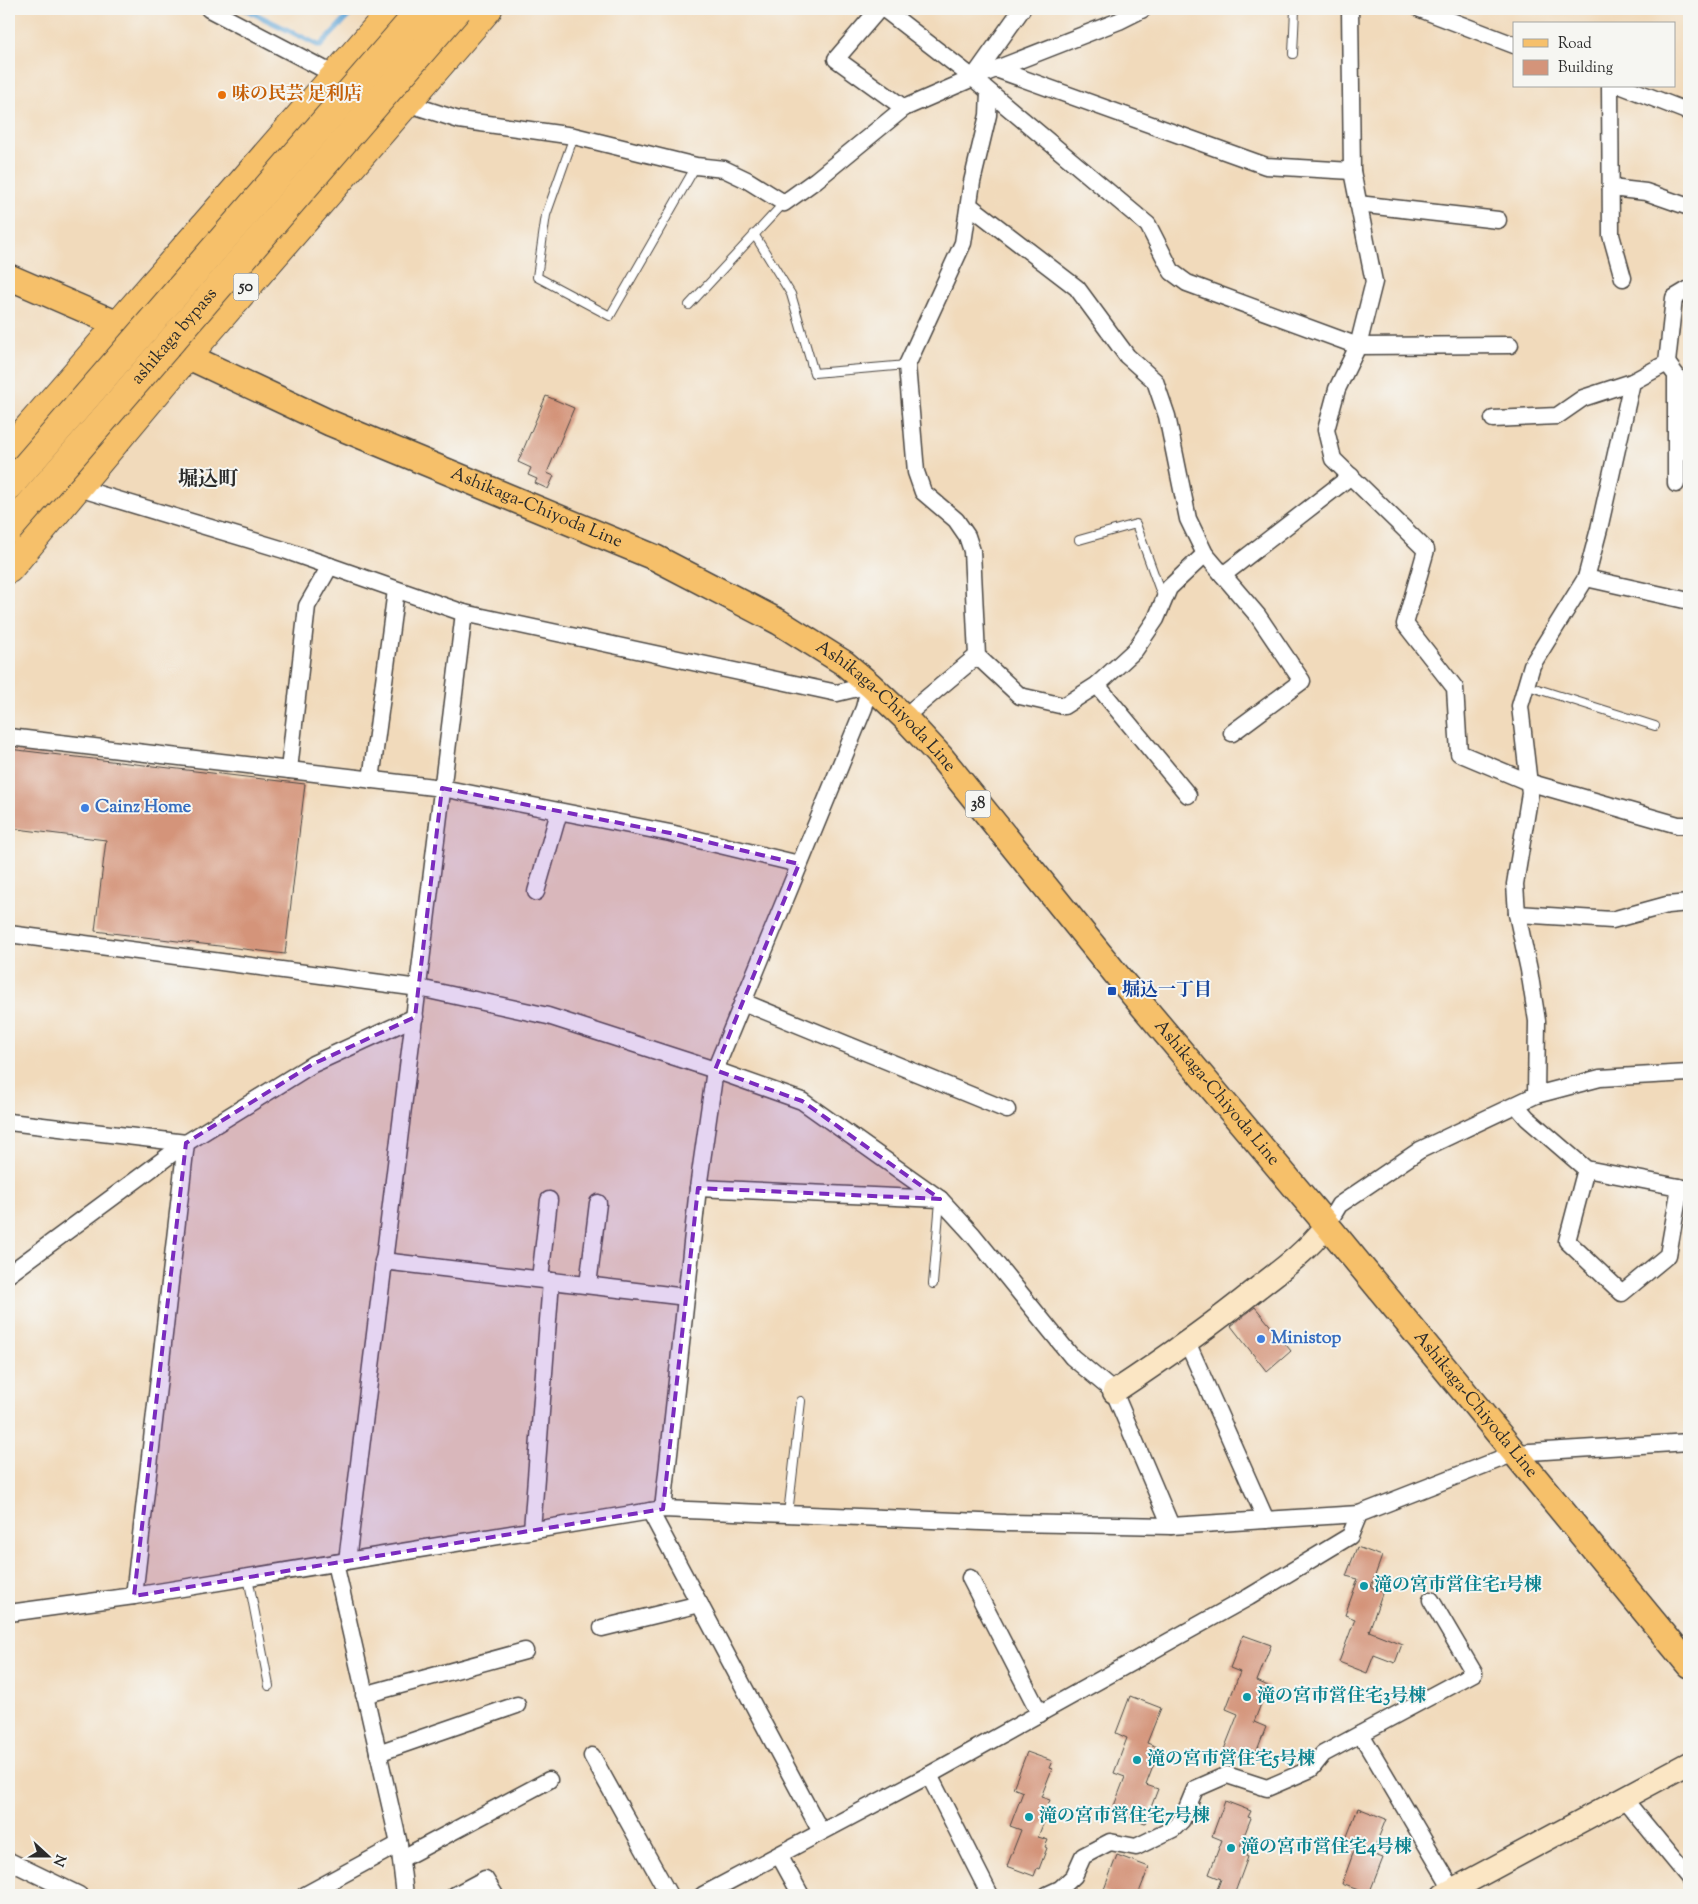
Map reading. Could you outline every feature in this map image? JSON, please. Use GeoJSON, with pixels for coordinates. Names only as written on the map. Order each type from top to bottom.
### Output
{"type":"FeatureCollection","features":[{"type":"Feature","properties":{"kind":"highway"},"geometry":{"type":"LineString","coordinates":[[9,450],[392,9]]}},
{"type":"Feature","properties":{"kind":"highway","name":"ashikaga bypass"},"geometry":{"type":"LineString","coordinates":[[9,486],[422,9]]}},
{"type":"Feature","properties":{"kind":"highway","name":"ashikaga bypass"},"geometry":{"type":"LineString","coordinates":[[9,529],[458,9]]}},
{"type":"Feature","properties":{"kind":"highway","name":"50"},"geometry":{"type":"LineString","coordinates":[[9,569],[187,356],[488,9]]}},
{"type":"Feature","properties":{"kind":"main road","name":"Ashikaga-Chiyoda Line"},"geometry":{"type":"LineString","coordinates":[[9,277],[119,324],[330,424],[656,558],[779,622],[844,663],[904,717],[941,757],[1114,972],[1327,1225],[1689,1666]]}},
{"type":"Feature","properties":{"kind":"street"},"geometry":{"type":"LineString","coordinates":[[209,9],[335,74]]}},
{"type":"Feature","properties":{"kind":"street"},"geometry":{"type":"LineString","coordinates":[[879,9],[836,59],[904,108]]}},
{"type":"Feature","properties":{"kind":"street"},"geometry":{"type":"LineString","coordinates":[[884,9],[973,78],[1148,224],[1172,272],[1187,283],[1358,346],[1510,345]]}},
{"type":"Feature","properties":{"kind":"street"},"geometry":{"type":"LineString","coordinates":[[973,78],[1022,9]]}},
{"type":"Feature","properties":{"kind":"street"},"geometry":{"type":"LineString","coordinates":[[406,102],[459,120],[574,136],[696,166],[724,170],[747,180],[784,203],[816,180],[904,108],[973,78],[1119,22],[1143,9]]}},
{"type":"Feature","properties":{"kind":"street"},"geometry":{"type":"LineString","coordinates":[[1350,9],[1352,171],[1374,282],[1358,346],[1337,389],[1326,430],[1333,459],[1426,550],[1405,624],[1456,688],[1459,753],[1528,782],[1678,826],[1689,825]]}},
{"type":"Feature","properties":{"kind":"street"},"geometry":{"type":"LineString","coordinates":[[1425,10],[1513,45]]}},
{"type":"Feature","properties":{"kind":"street"},"geometry":{"type":"LineString","coordinates":[[996,69],[1266,166],[1352,171]]}},
{"type":"Feature","properties":{"kind":"street"},"geometry":{"type":"LineString","coordinates":[[1610,88],[1611,235],[1623,278]]}},
{"type":"Feature","properties":{"kind":"street"},"geometry":{"type":"LineString","coordinates":[[1627,88],[1689,112]]}},
{"type":"Feature","properties":{"kind":"street"},"geometry":{"type":"LineString","coordinates":[[989,92],[988,115],[963,243],[907,364],[916,472],[923,492],[956,520],[967,536],[972,551],[977,656],[1020,696],[1064,706],[1097,685],[1135,650],[1156,619],[1169,588],[1205,554]]}},
{"type":"Feature","properties":{"kind":"street"},"geometry":{"type":"LineString","coordinates":[[1611,188],[1646,192],[1689,208]]}},
{"type":"Feature","properties":{"kind":"street"},"geometry":{"type":"LineString","coordinates":[[1358,204],[1498,220]]}},
{"type":"Feature","properties":{"kind":"street"},"geometry":{"type":"LineString","coordinates":[[969,205],[1077,288],[1127,356],[1155,382],[1167,416],[1188,519],[1205,554],[1258,616],[1302,681],[1232,733]]}},
{"type":"Feature","properties":{"kind":"street"},"geometry":{"type":"LineString","coordinates":[[1676,484],[1676,376],[1667,364],[1674,298],[1689,289]]}},
{"type":"Feature","properties":{"kind":"street"},"geometry":{"type":"LineString","coordinates":[[1493,419],[1557,416],[1583,398],[1632,382],[1667,364]]}},
{"type":"Feature","properties":{"kind":"street"},"geometry":{"type":"LineString","coordinates":[[1536,1095],[1537,1021],[1529,970],[1517,914],[1515,884],[1530,793],[1520,706],[1532,665],[1586,578],[1632,382]]}},
{"type":"Feature","properties":{"kind":"street"},"geometry":{"type":"LineString","coordinates":[[1223,575],[1351,476]]}},
{"type":"Feature","properties":{"kind":"street"},"geometry":{"type":"LineString","coordinates":[[76,487],[284,550],[464,613],[837,692],[870,685],[864,708],[715,1070],[657,1510],[700,1604],[821,1832]]}},
{"type":"Feature","properties":{"kind":"street"},"geometry":{"type":"LineString","coordinates":[[289,770],[307,606],[330,566]]}},
{"type":"Feature","properties":{"kind":"street"},"geometry":{"type":"LineString","coordinates":[[1586,578],[1689,601]]}},
{"type":"Feature","properties":{"kind":"street"},"geometry":{"type":"LineString","coordinates":[[372,780],[396,590]]}},
{"type":"Feature","properties":{"kind":"street"},"geometry":{"type":"LineString","coordinates":[[404,1895],[400,1852],[364,1695],[341,1562],[415,1017],[464,613]]}},
{"type":"Feature","properties":{"kind":"street"},"geometry":{"type":"LineString","coordinates":[[904,717],[977,656]]}},
{"type":"Feature","properties":{"kind":"street"},"geometry":{"type":"LineString","coordinates":[[1097,685],[1188,795]]}},
{"type":"Feature","properties":{"kind":"street"},"geometry":{"type":"LineString","coordinates":[[9,737],[442,788],[670,833],[799,864]]}},
{"type":"Feature","properties":{"kind":"street"},"geometry":{"type":"LineString","coordinates":[[536,892],[558,812]]}},
{"type":"Feature","properties":{"kind":"street"},"geometry":{"type":"LineString","coordinates":[[1517,914],[1612,920],[1667,905],[1689,903]]}},
{"type":"Feature","properties":{"kind":"street"},"geometry":{"type":"LineString","coordinates":[[9,934],[418,988],[548,1016],[715,1070],[802,1101],[940,1199],[973,1235],[1072,1357],[1114,1392],[1171,1526]]}},
{"type":"Feature","properties":{"kind":"street"},"geometry":{"type":"LineString","coordinates":[[742,1002],[1007,1110]]}},
{"type":"Feature","properties":{"kind":"street"},"geometry":{"type":"LineString","coordinates":[[9,1274],[186,1143],[312,1064],[415,1017]]}},
{"type":"Feature","properties":{"kind":"street"},"geometry":{"type":"LineString","coordinates":[[1114,1392],[1188,1344],[1312,1245],[1339,1205],[1420,1150],[1518,1106],[1536,1095],[1600,1078],[1689,1073]]}},
{"type":"Feature","properties":{"kind":"street"},"geometry":{"type":"LineString","coordinates":[[1518,1106],[1527,1118],[1586,1170],[1685,1188],[1668,1255],[1622,1293],[1566,1241],[1586,1170]]}},
{"type":"Feature","properties":{"kind":"street"},"geometry":{"type":"LineString","coordinates":[[9,1122],[186,1143]]}},
{"type":"Feature","properties":{"kind":"street"},"geometry":{"type":"LineString","coordinates":[[134,1596],[186,1143]]}},
{"type":"Feature","properties":{"kind":"street"},"geometry":{"type":"LineString","coordinates":[[698,1188],[940,1199]]}},
{"type":"Feature","properties":{"kind":"street"},"geometry":{"type":"LineString","coordinates":[[532,1530],[546,1280],[548,1200]]}},
{"type":"Feature","properties":{"kind":"street"},"geometry":{"type":"LineString","coordinates":[[588,1285],[598,1203]]}},
{"type":"Feature","properties":{"kind":"street"},"geometry":{"type":"LineString","coordinates":[[383,1261],[686,1297]]}},
{"type":"Feature","properties":{"kind":"street"},"geometry":{"type":"LineString","coordinates":[[1188,1344],[1266,1520]]}},
{"type":"Feature","properties":{"kind":"street"},"geometry":{"type":"LineString","coordinates":[[9,1613],[134,1596],[657,1510],[1005,1523],[1171,1526],[1360,1514],[1515,1453],[1689,1442]]}},
{"type":"Feature","properties":{"kind":"street"},"geometry":{"type":"LineString","coordinates":[[703,1895],[929,1775],[1249,1597],[1350,1536],[1360,1514]]}},
{"type":"Feature","properties":{"kind":"street"},"geometry":{"type":"LineString","coordinates":[[970,1578],[1040,1714]]}},
{"type":"Feature","properties":{"kind":"street"},"geometry":{"type":"LineString","coordinates":[[1047,1895],[1060,1889],[1074,1876],[1083,1856],[1110,1842],[1136,1847],[1173,1829],[1182,1820],[1195,1789],[1228,1775],[1267,1788],[1311,1769],[1323,1754],[1474,1673],[1432,1600]]}},
{"type":"Feature","properties":{"kind":"street"},"geometry":{"type":"LineString","coordinates":[[602,1628],[700,1604]]}},
{"type":"Feature","properties":{"kind":"street"},"geometry":{"type":"LineString","coordinates":[[364,1695],[525,1651]]}},
{"type":"Feature","properties":{"kind":"street"},"geometry":{"type":"LineString","coordinates":[[378,1753],[518,1705]]}},
{"type":"Feature","properties":{"kind":"street"},"geometry":{"type":"LineString","coordinates":[[1361,1734],[1448,1892],[1689,1763]]}},
{"type":"Feature","properties":{"kind":"street"},"geometry":{"type":"LineString","coordinates":[[592,1756],[669,1895]]}},
{"type":"Feature","properties":{"kind":"street"},"geometry":{"type":"LineString","coordinates":[[929,1775],[990,1895]]}},
{"type":"Feature","properties":{"kind":"street"},"geometry":{"type":"LineString","coordinates":[[305,1895],[550,1780]]}},
{"type":"Feature","properties":{"kind":"street"},"geometry":{"type":"LineString","coordinates":[[1624,1799],[1689,1878]]}},
{"type":"Feature","properties":{"kind":"street"},"geometry":{"type":"LineString","coordinates":[[779,1855],[801,1895]]}},
{"type":"Feature","properties":{"kind":"street"},"geometry":{"type":"LineString","coordinates":[[9,1861],[72,1894]]}},
{"type":"Feature","properties":{"kind":"street"},"geometry":{"type":"LineString","coordinates":[[454,1895],[485,1880],[495,1895]]}},
{"type":"Feature","properties":{"kind":"lane"},"geometry":{"type":"LineString","coordinates":[[1293,54],[1295,9]]}},
{"type":"Feature","properties":{"kind":"lane"},"geometry":{"type":"LineString","coordinates":[[574,136],[546,215],[537,277],[610,316],[696,166]]}},
{"type":"Feature","properties":{"kind":"lane"},"geometry":{"type":"LineString","coordinates":[[689,305],[784,203]]}},
{"type":"Feature","properties":{"kind":"lane"},"geometry":{"type":"LineString","coordinates":[[754,234],[791,294],[814,373],[907,364]]}},
{"type":"Feature","properties":{"kind":"lane"},"geometry":{"type":"LineString","coordinates":[[1079,540],[1136,524],[1163,601]]}},
{"type":"Feature","properties":{"kind":"lane"},"geometry":{"type":"LineString","coordinates":[[1525,685],[1655,726]]}},
{"type":"Feature","properties":{"kind":"lane"},"geometry":{"type":"LineString","coordinates":[[934,1284],[940,1199]]}},
{"type":"Feature","properties":{"kind":"lane"},"geometry":{"type":"LineString","coordinates":[[788,1514],[801,1401]]}},
{"type":"Feature","properties":{"kind":"lane"},"geometry":{"type":"LineString","coordinates":[[248,1577],[269,1686]]}},
{"type":"Feature","properties":{"kind":"highlighted area"},"geometry":{"type":"Polygon","coordinates":[[[442,788],[670,833],[799,864],[715,1070],[802,1101],[940,1199],[698,1188],[663,1509],[134,1596],[186,1143],[313,1064],[415,1017],[442,788]]]}},
{"type":"Feature","properties":{"kind":"building"},"geometry":{"type":"Polygon","coordinates":[[[546,396],[574,408],[547,473],[554,476],[548,489],[535,483],[537,479],[528,475],[531,468],[518,462],[546,396]]]}},
{"type":"Feature","properties":{"kind":"building"},"geometry":{"type":"Polygon","coordinates":[[[9,749],[305,784],[285,954],[95,931],[106,840],[9,828],[9,749]]]}},
{"type":"Feature","properties":{"kind":"building","name":"Ministop"},"geometry":{"type":"Polygon","coordinates":[[[1255,1307],[1291,1351],[1267,1372],[1231,1326],[1255,1307]]]}},
{"type":"Feature","properties":{"kind":"building"},"geometry":{"type":"Polygon","coordinates":[[[1357,1547],[1382,1556],[1371,1587],[1383,1591],[1369,1631],[1402,1644],[1395,1663],[1374,1655],[1367,1673],[1339,1662],[1355,1619],[1345,1615],[1358,1579],[1346,1576],[1357,1547]]]}},
{"type":"Feature","properties":{"kind":"building","name":"滝の宮市営住宅3号棟"},"geometry":{"type":"Polygon","coordinates":[[[1243,1635],[1271,1645],[1257,1681],[1268,1686],[1254,1722],[1266,1727],[1252,1763],[1223,1752],[1238,1714],[1226,1709],[1240,1672],[1230,1668],[1243,1635]]]}},
{"type":"Feature","properties":{"kind":"building","name":"滝の宮市営住宅5号棟"},"geometry":{"type":"Polygon","coordinates":[[[1130,1696],[1161,1708],[1147,1743],[1160,1748],[1146,1785],[1158,1789],[1145,1823],[1112,1811],[1125,1777],[1114,1773],[1127,1738],[1116,1733],[1130,1696]]]}},
{"type":"Feature","properties":{"kind":"building","name":"滝の宮市営住宅7号棟"},"geometry":{"type":"Polygon","coordinates":[[[1027,1752],[1052,1761],[1049,1768],[1052,1769],[1041,1797],[1050,1800],[1047,1808],[1049,1809],[1038,1837],[1048,1840],[1045,1847],[1047,1848],[1039,1869],[1037,1868],[1034,1876],[1007,1866],[1021,1830],[1010,1826],[1023,1792],[1013,1788],[1027,1752]]]}},
{"type":"Feature","properties":{"kind":"building","name":"滝の宮市営住宅4号棟"},"geometry":{"type":"Polygon","coordinates":[[[1225,1801],[1251,1811],[1248,1817],[1251,1818],[1240,1846],[1248,1850],[1246,1856],[1248,1857],[1234,1895],[1215,1895],[1221,1879],[1209,1874],[1222,1840],[1212,1836],[1225,1801]]]}},
{"type":"Feature","properties":{"kind":"building"},"geometry":{"type":"Polygon","coordinates":[[[1358,1808],[1386,1819],[1372,1854],[1383,1858],[1369,1894],[1342,1884],[1355,1848],[1344,1844],[1358,1808]]]}},
{"type":"Feature","properties":{"kind":"building"},"geometry":{"type":"Polygon","coordinates":[[[1117,1855],[1149,1867],[1138,1895],[1110,1895],[1103,1892],[1117,1855]]]}},
{"type":"Feature","properties":{"kind":"waterway"},"geometry":{"type":"LineString","coordinates":[[245,9],[320,46],[355,9]]}},
{"type":"Feature","properties":{"kind":"place","name":"味の民芸 足利店"},"geometry":{"type":"Point","coordinates":[222,95]}},
{"type":"Feature","properties":{"kind":"place","name":"Cainz Home"},"geometry":{"type":"Point","coordinates":[85,808]}},
{"type":"Feature","properties":{"kind":"place","name":"堀込一丁目"},"geometry":{"type":"Point","coordinates":[1112,991]}},
{"type":"Feature","properties":{"kind":"place","name":"Ministop"},"geometry":{"type":"Point","coordinates":[1261,1339]}},
{"type":"Feature","properties":{"kind":"place","name":"滝の宮市営住宅1号棟"},"geometry":{"type":"Point","coordinates":[1364,1586]}},
{"type":"Feature","properties":{"kind":"place","name":"滝の宮市営住宅3号棟"},"geometry":{"type":"Point","coordinates":[1247,1697]}},
{"type":"Feature","properties":{"kind":"place","name":"滝の宮市営住宅5号棟"},"geometry":{"type":"Point","coordinates":[1137,1760]}},
{"type":"Feature","properties":{"kind":"place","name":"滝の宮市営住宅7号棟"},"geometry":{"type":"Point","coordinates":[1029,1817]}},
{"type":"Feature","properties":{"kind":"place","name":"滝の宮市営住宅4号棟"},"geometry":{"type":"Point","coordinates":[1231,1848]}},
{"type":"Feature","properties":{"kind":"district","name":"堀込町"},"geometry":{"type":"Point","coordinates":[208,480]}}]}
